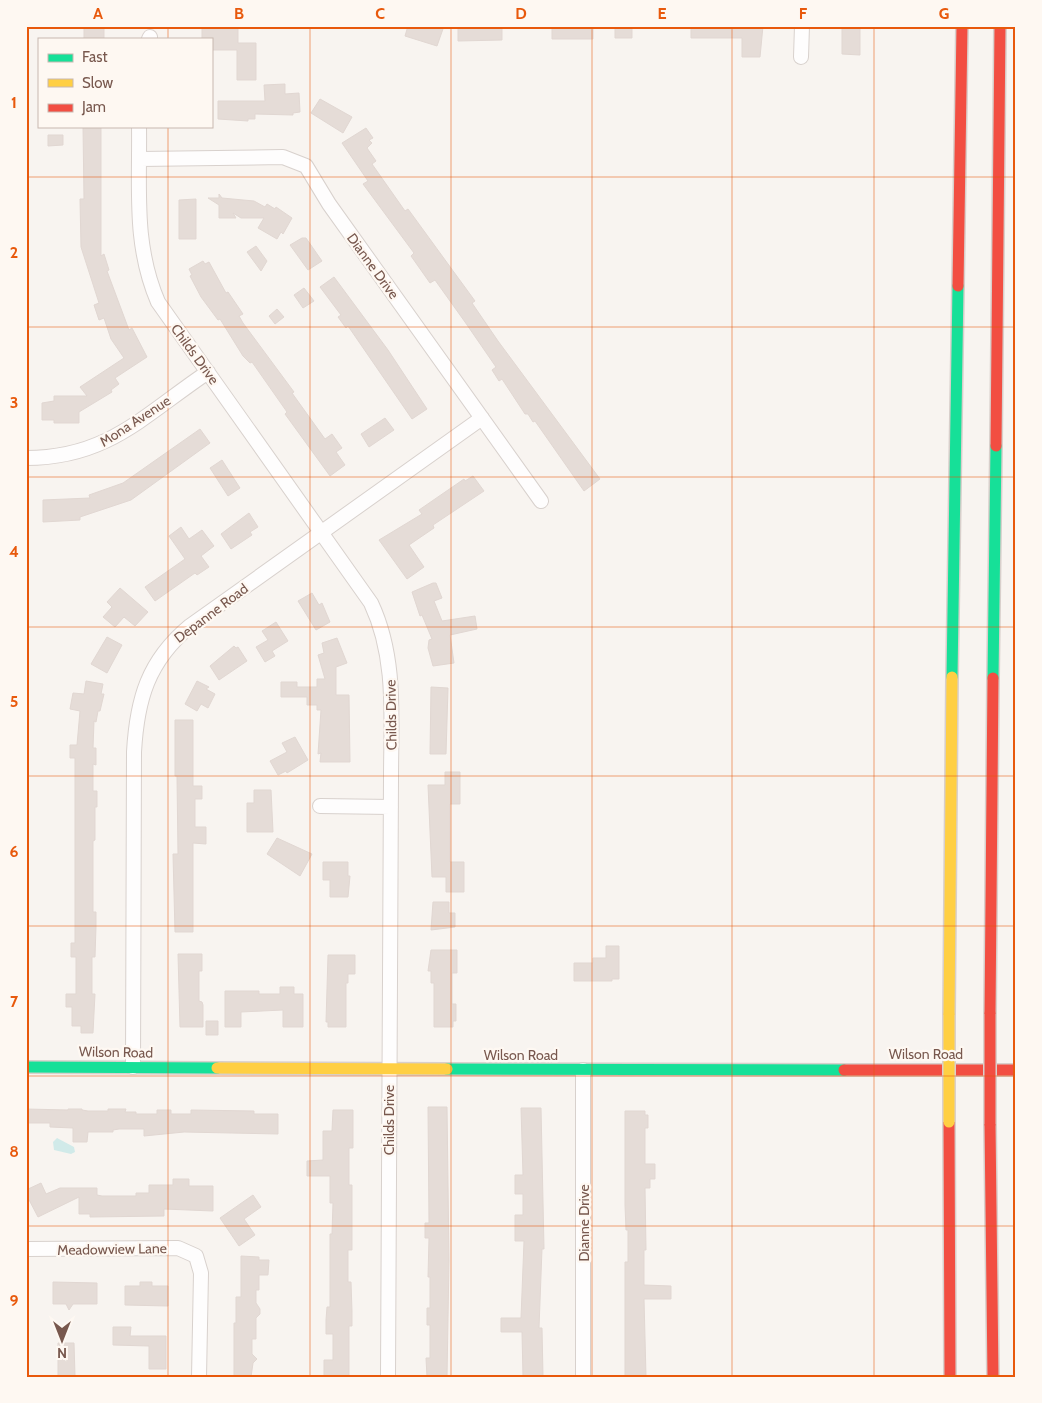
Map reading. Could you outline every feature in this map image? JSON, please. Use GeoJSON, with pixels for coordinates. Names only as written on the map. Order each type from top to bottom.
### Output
{"type":"FeatureCollection","features":[{"type":"Feature","properties":{"kind":"main road"},"geometry":{"type":"LineString","coordinates":[[950,1377],[949,825],[962,26]]}},
{"type":"Feature","properties":{"kind":"main road"},"geometry":{"type":"LineString","coordinates":[[993,1377],[990,1014],[1000,26]]}},
{"type":"Feature","properties":{"kind":"main road","name":"Wilson Road"},"geometry":{"type":"LineString","coordinates":[[26,1067],[1016,1070]]}},
{"type":"Feature","properties":{"kind":"street"},"geometry":{"type":"LineString","coordinates":[[801,57],[802,26]]}},
{"type":"Feature","properties":{"kind":"street","name":"Childs Drive"},"geometry":{"type":"LineString","coordinates":[[140,128],[140,240],[149,278],[158,302],[371,603],[385,642],[391,687],[388,1377]]}},
{"type":"Feature","properties":{"kind":"street","name":"Dianne Drive"},"geometry":{"type":"LineString","coordinates":[[140,159],[284,157],[306,166],[326,200],[541,501]]}},
{"type":"Feature","properties":{"kind":"street","name":"Mona Avenue"},"geometry":{"type":"LineString","coordinates":[[26,458],[64,456],[108,441],[137,423],[208,372]]}},
{"type":"Feature","properties":{"kind":"street","name":"Depanne Road"},"geometry":{"type":"LineString","coordinates":[[133,1067],[134,752],[140,700],[157,662],[174,639],[482,418]]}},
{"type":"Feature","properties":{"kind":"street"},"geometry":{"type":"LineString","coordinates":[[320,806],[391,807]]}},
{"type":"Feature","properties":{"kind":"street","name":"Dianne Drive"},"geometry":{"type":"LineString","coordinates":[[583,1377],[584,1070]]}},
{"type":"Feature","properties":{"kind":"street","name":"Meadowview Lane"},"geometry":{"type":"LineString","coordinates":[[26,1249],[178,1248],[196,1256],[201,1273],[199,1377]]}},
{"type":"Feature","properties":{"kind":"water"},"geometry":{"type":"Polygon","coordinates":[[[57,1138],[74,1147],[75,1152],[71,1154],[54,1150],[53,1142],[57,1138]]]}},
{"type":"Feature","properties":{"kind":"building"},"geometry":{"type":"Polygon","coordinates":[[[84,26],[104,26],[104,38],[84,38],[84,26]]]}},
{"type":"Feature","properties":{"kind":"building"},"geometry":{"type":"Polygon","coordinates":[[[202,26],[238,26],[238,43],[256,43],[256,80],[237,80],[237,50],[212,50],[212,38],[202,38],[202,26]]]}},
{"type":"Feature","properties":{"kind":"building"},"geometry":{"type":"Polygon","coordinates":[[[408,26],[444,26],[437,46],[405,36],[408,26]]]}},
{"type":"Feature","properties":{"kind":"building"},"geometry":{"type":"Polygon","coordinates":[[[458,26],[502,26],[502,40],[458,41],[458,26]]]}},
{"type":"Feature","properties":{"kind":"building"},"geometry":{"type":"Polygon","coordinates":[[[552,26],[593,26],[593,39],[552,39],[552,26]]]}},
{"type":"Feature","properties":{"kind":"building"},"geometry":{"type":"Polygon","coordinates":[[[615,26],[632,26],[632,38],[615,38],[615,26]]]}},
{"type":"Feature","properties":{"kind":"building"},"geometry":{"type":"Polygon","coordinates":[[[691,26],[763,26],[760,57],[742,57],[742,38],[691,38],[691,26]]]}},
{"type":"Feature","properties":{"kind":"building"},"geometry":{"type":"Polygon","coordinates":[[[842,26],[860,26],[860,55],[842,54],[842,26]]]}},
{"type":"Feature","properties":{"kind":"building"},"geometry":{"type":"Polygon","coordinates":[[[285,84],[285,94],[299,93],[300,112],[293,113],[293,115],[255,114],[255,119],[248,119],[248,121],[218,119],[218,101],[265,101],[264,85],[285,84]]]}},
{"type":"Feature","properties":{"kind":"building"},"geometry":{"type":"Polygon","coordinates":[[[320,99],[352,117],[343,133],[311,113],[320,99]]]}},
{"type":"Feature","properties":{"kind":"building"},"geometry":{"type":"Polygon","coordinates":[[[83,128],[101,128],[101,256],[104,254],[109,270],[107,271],[129,330],[132,328],[147,357],[115,378],[119,384],[111,390],[112,392],[79,412],[79,423],[54,423],[54,420],[42,420],[42,403],[54,401],[54,396],[87,396],[80,387],[124,358],[111,339],[104,318],[99,320],[94,305],[99,303],[81,247],[80,199],[84,199],[83,128]]]}},
{"type":"Feature","properties":{"kind":"building"},"geometry":{"type":"Polygon","coordinates":[[[366,128],[373,138],[369,140],[372,143],[367,148],[376,161],[372,164],[405,211],[408,209],[475,301],[472,303],[498,341],[600,479],[584,491],[535,421],[533,422],[528,414],[525,414],[502,379],[499,381],[492,370],[496,367],[465,322],[435,280],[430,283],[411,256],[414,253],[363,184],[368,181],[342,143],[366,128]]]}},
{"type":"Feature","properties":{"kind":"building"},"geometry":{"type":"Polygon","coordinates":[[[48,135],[63,135],[63,145],[48,146],[48,135]]]}},
{"type":"Feature","properties":{"kind":"building"},"geometry":{"type":"Polygon","coordinates":[[[219,194],[222,198],[254,201],[265,207],[267,204],[275,209],[276,207],[292,218],[283,234],[281,232],[277,239],[258,228],[264,218],[241,218],[233,213],[236,218],[219,218],[219,205],[208,198],[219,198],[219,194]]]}},
{"type":"Feature","properties":{"kind":"building"},"geometry":{"type":"Polygon","coordinates":[[[196,199],[196,239],[179,239],[179,200],[196,199]]]}},
{"type":"Feature","properties":{"kind":"building"},"geometry":{"type":"Polygon","coordinates":[[[302,238],[306,238],[322,261],[308,270],[290,245],[302,238]]]}},
{"type":"Feature","properties":{"kind":"building"},"geometry":{"type":"Polygon","coordinates":[[[256,246],[267,261],[261,271],[247,252],[256,246]]]}},
{"type":"Feature","properties":{"kind":"building"},"geometry":{"type":"Polygon","coordinates":[[[203,261],[205,264],[209,262],[226,293],[228,292],[243,314],[239,316],[243,323],[294,392],[292,393],[325,439],[332,434],[342,448],[336,452],[345,465],[330,476],[285,414],[287,412],[252,362],[250,363],[243,356],[220,319],[218,320],[201,297],[190,276],[192,275],[189,269],[203,261]]]}},
{"type":"Feature","properties":{"kind":"building"},"geometry":{"type":"Polygon","coordinates":[[[334,277],[388,350],[427,409],[412,419],[348,326],[346,328],[338,317],[341,315],[320,287],[334,277]]]}},
{"type":"Feature","properties":{"kind":"building"},"geometry":{"type":"Polygon","coordinates":[[[304,288],[314,301],[303,308],[294,295],[304,288]]]}},
{"type":"Feature","properties":{"kind":"building"},"geometry":{"type":"Polygon","coordinates":[[[277,309],[284,317],[275,324],[269,316],[277,309]]]}},
{"type":"Feature","properties":{"kind":"building"},"geometry":{"type":"Polygon","coordinates":[[[385,418],[394,430],[369,447],[361,434],[385,418]]]}},
{"type":"Feature","properties":{"kind":"building"},"geometry":{"type":"Polygon","coordinates":[[[200,429],[210,443],[131,500],[80,517],[80,520],[43,522],[43,500],[90,498],[89,495],[123,483],[200,429]]]}},
{"type":"Feature","properties":{"kind":"building"},"geometry":{"type":"Polygon","coordinates":[[[222,460],[240,488],[228,496],[210,468],[222,460]]]}},
{"type":"Feature","properties":{"kind":"building"},"geometry":{"type":"Polygon","coordinates":[[[473,476],[484,491],[433,525],[434,528],[409,545],[424,567],[407,579],[379,540],[422,514],[419,510],[464,479],[465,481],[473,476]]]}},
{"type":"Feature","properties":{"kind":"building"},"geometry":{"type":"Polygon","coordinates":[[[249,513],[258,527],[250,532],[252,535],[231,549],[221,534],[249,513]]]}},
{"type":"Feature","properties":{"kind":"building"},"geometry":{"type":"Polygon","coordinates":[[[181,527],[189,539],[202,530],[214,546],[201,556],[209,567],[197,575],[195,573],[155,601],[145,587],[185,559],[169,536],[181,527]]]}},
{"type":"Feature","properties":{"kind":"building"},"geometry":{"type":"Polygon","coordinates":[[[436,583],[442,598],[434,601],[442,621],[475,616],[477,629],[450,635],[454,663],[433,666],[428,648],[429,640],[432,639],[422,615],[420,616],[412,592],[436,583]]]}},
{"type":"Feature","properties":{"kind":"building"},"geometry":{"type":"Polygon","coordinates":[[[120,588],[148,612],[135,626],[124,617],[115,627],[103,617],[112,607],[107,602],[120,588]]]}},
{"type":"Feature","properties":{"kind":"building"},"geometry":{"type":"Polygon","coordinates":[[[312,593],[319,605],[322,603],[330,622],[316,630],[298,601],[312,593]]]}},
{"type":"Feature","properties":{"kind":"building"},"geometry":{"type":"Polygon","coordinates":[[[276,622],[288,641],[272,651],[275,656],[265,662],[256,647],[268,640],[262,631],[276,622]]]}},
{"type":"Feature","properties":{"kind":"building"},"geometry":{"type":"Polygon","coordinates":[[[107,637],[122,645],[107,673],[91,664],[107,637]]]}},
{"type":"Feature","properties":{"kind":"building"},"geometry":{"type":"Polygon","coordinates":[[[337,638],[347,663],[336,667],[336,695],[349,695],[350,762],[320,762],[321,753],[318,754],[321,710],[317,710],[317,705],[307,705],[307,697],[281,697],[281,682],[297,682],[297,687],[317,687],[317,679],[325,679],[318,655],[324,653],[322,643],[337,638]]]}},
{"type":"Feature","properties":{"kind":"building"},"geometry":{"type":"Polygon","coordinates":[[[234,646],[238,647],[247,661],[219,680],[210,666],[234,646]]]}},
{"type":"Feature","properties":{"kind":"building"},"geometry":{"type":"Polygon","coordinates":[[[86,681],[103,684],[101,694],[104,694],[96,722],[94,721],[93,748],[96,748],[96,765],[93,764],[93,791],[97,791],[97,807],[95,807],[95,840],[93,841],[93,912],[96,912],[96,926],[95,957],[92,957],[92,994],[95,994],[93,1033],[81,1033],[81,1026],[72,1026],[72,1007],[66,1007],[66,994],[76,994],[76,957],[71,957],[71,943],[75,943],[75,758],[70,758],[70,745],[77,745],[80,711],[70,709],[73,693],[84,694],[86,681]]]}},
{"type":"Feature","properties":{"kind":"building"},"geometry":{"type":"Polygon","coordinates":[[[197,681],[209,687],[206,689],[215,694],[208,708],[201,704],[197,711],[185,704],[197,681]]]}},
{"type":"Feature","properties":{"kind":"building"},"geometry":{"type":"Polygon","coordinates":[[[431,687],[448,688],[446,754],[430,754],[431,687]]]}},
{"type":"Feature","properties":{"kind":"building"},"geometry":{"type":"Polygon","coordinates":[[[175,720],[193,720],[193,786],[202,786],[202,799],[195,799],[195,827],[206,827],[206,844],[193,843],[193,932],[175,932],[173,854],[178,854],[175,720]]]}},
{"type":"Feature","properties":{"kind":"building"},"geometry":{"type":"Polygon","coordinates":[[[295,737],[308,760],[287,773],[286,771],[278,775],[270,761],[287,752],[282,743],[295,737]]]}},
{"type":"Feature","properties":{"kind":"building"},"geometry":{"type":"Polygon","coordinates":[[[445,772],[460,772],[460,804],[450,804],[450,862],[464,862],[464,892],[446,892],[446,877],[432,877],[428,785],[445,785],[445,772]]]}},
{"type":"Feature","properties":{"kind":"building"},"geometry":{"type":"Polygon","coordinates":[[[254,790],[271,790],[273,832],[247,832],[247,803],[254,803],[254,790]]]}},
{"type":"Feature","properties":{"kind":"building"},"geometry":{"type":"Polygon","coordinates":[[[277,838],[312,854],[300,876],[267,854],[277,838]]]}},
{"type":"Feature","properties":{"kind":"building"},"geometry":{"type":"Polygon","coordinates":[[[323,862],[348,862],[348,876],[350,876],[348,897],[330,897],[330,880],[323,880],[323,862]]]}},
{"type":"Feature","properties":{"kind":"building"},"geometry":{"type":"Polygon","coordinates":[[[433,902],[449,902],[449,913],[455,913],[455,927],[431,930],[433,902]]]}},
{"type":"Feature","properties":{"kind":"building"},"geometry":{"type":"Polygon","coordinates":[[[606,946],[619,946],[619,979],[612,979],[612,981],[574,981],[574,963],[593,963],[593,958],[606,958],[606,946]]]}},
{"type":"Feature","properties":{"kind":"building"},"geometry":{"type":"Polygon","coordinates":[[[431,950],[457,950],[457,973],[452,973],[452,1004],[456,1004],[456,1021],[453,1021],[453,1027],[434,1027],[434,983],[431,983],[431,971],[428,971],[431,950]]]}},
{"type":"Feature","properties":{"kind":"building"},"geometry":{"type":"Polygon","coordinates":[[[178,954],[202,954],[202,971],[199,971],[199,1001],[203,1005],[203,1027],[180,1027],[178,954]]]}},
{"type":"Feature","properties":{"kind":"building"},"geometry":{"type":"Polygon","coordinates":[[[328,955],[355,955],[355,974],[348,974],[348,983],[346,983],[346,1027],[328,1027],[328,1022],[326,1022],[328,955]]]}},
{"type":"Feature","properties":{"kind":"building"},"geometry":{"type":"Polygon","coordinates":[[[280,987],[294,987],[294,994],[303,994],[303,1027],[283,1027],[283,1010],[241,1012],[241,1027],[225,1027],[225,991],[259,991],[259,994],[280,994],[280,987]]]}},
{"type":"Feature","properties":{"kind":"building"},"geometry":{"type":"Polygon","coordinates":[[[206,1021],[218,1021],[218,1035],[206,1035],[206,1021]]]}},
{"type":"Feature","properties":{"kind":"building"},"geometry":{"type":"Polygon","coordinates":[[[428,1107],[447,1107],[449,1261],[447,1377],[427,1377],[426,1358],[430,1358],[430,1325],[427,1325],[427,1308],[430,1308],[430,1277],[428,1277],[429,1238],[425,1238],[425,1223],[429,1223],[428,1107]]]}},
{"type":"Feature","properties":{"kind":"building"},"geometry":{"type":"Polygon","coordinates":[[[521,1108],[541,1108],[544,1249],[542,1249],[539,1328],[542,1328],[543,1377],[523,1377],[522,1332],[501,1332],[501,1318],[521,1318],[524,1241],[515,1241],[515,1215],[523,1215],[523,1194],[515,1194],[515,1175],[523,1175],[521,1108]]]}},
{"type":"Feature","properties":{"kind":"building"},"geometry":{"type":"Polygon","coordinates":[[[26,1109],[108,1111],[108,1109],[126,1109],[125,1112],[136,1112],[136,1114],[157,1114],[157,1110],[171,1110],[171,1114],[191,1114],[191,1110],[254,1111],[254,1114],[278,1114],[278,1134],[184,1132],[144,1136],[144,1129],[119,1129],[113,1130],[113,1132],[88,1132],[87,1142],[73,1142],[73,1128],[50,1127],[50,1123],[26,1123],[26,1109]]]}},
{"type":"Feature","properties":{"kind":"building"},"geometry":{"type":"Polygon","coordinates":[[[333,1110],[353,1110],[353,1148],[349,1148],[349,1185],[352,1185],[352,1250],[348,1250],[348,1282],[351,1282],[352,1326],[349,1326],[349,1377],[324,1377],[324,1360],[333,1360],[333,1334],[326,1334],[326,1320],[327,1307],[330,1307],[330,1234],[332,1234],[333,1203],[330,1203],[330,1176],[307,1176],[307,1161],[323,1160],[323,1131],[332,1131],[333,1110]]]}},
{"type":"Feature","properties":{"kind":"building"},"geometry":{"type":"Polygon","coordinates":[[[625,1111],[645,1111],[645,1115],[648,1115],[648,1128],[645,1128],[645,1164],[655,1164],[655,1179],[650,1179],[650,1188],[645,1188],[646,1250],[644,1250],[644,1285],[671,1286],[671,1299],[644,1299],[646,1377],[625,1377],[625,1262],[628,1262],[628,1230],[626,1230],[625,1205],[625,1111]]]}},
{"type":"Feature","properties":{"kind":"building"},"geometry":{"type":"Polygon","coordinates":[[[173,1179],[189,1179],[189,1186],[213,1186],[213,1211],[164,1209],[164,1216],[90,1217],[90,1214],[79,1214],[79,1197],[38,1217],[26,1194],[26,1190],[41,1183],[46,1194],[60,1188],[97,1188],[97,1195],[136,1196],[136,1193],[149,1193],[149,1185],[173,1185],[173,1179]]]}},
{"type":"Feature","properties":{"kind":"building"},"geometry":{"type":"Polygon","coordinates":[[[253,1195],[261,1207],[244,1219],[255,1235],[239,1246],[220,1218],[253,1195]]]}},
{"type":"Feature","properties":{"kind":"building"},"geometry":{"type":"Polygon","coordinates":[[[241,1256],[259,1257],[259,1260],[269,1260],[268,1275],[259,1275],[259,1290],[256,1290],[256,1303],[260,1309],[260,1314],[256,1318],[256,1339],[252,1339],[252,1354],[257,1359],[253,1363],[251,1377],[234,1377],[234,1323],[236,1323],[236,1297],[241,1297],[241,1256]]]}},
{"type":"Feature","properties":{"kind":"building"},"geometry":{"type":"Polygon","coordinates":[[[53,1282],[97,1283],[97,1304],[73,1304],[69,1310],[66,1304],[53,1304],[53,1282]]]}},
{"type":"Feature","properties":{"kind":"building"},"geometry":{"type":"Polygon","coordinates":[[[140,1282],[152,1282],[152,1286],[168,1286],[168,1306],[125,1305],[125,1286],[140,1286],[140,1282]]]}},
{"type":"Feature","properties":{"kind":"building"},"geometry":{"type":"Polygon","coordinates":[[[113,1327],[131,1327],[130,1336],[166,1336],[166,1369],[149,1369],[149,1346],[113,1345],[113,1327]]]}},
{"type":"Feature","properties":{"kind":"building"},"geometry":{"type":"Polygon","coordinates":[[[58,1343],[74,1343],[75,1376],[58,1376],[58,1343]]]}},
{"type":"Feature","properties":{"kind":"traffic: fast"},"geometry":{"type":"LineString","coordinates":[[952,677],[958,286]]}},
{"type":"Feature","properties":{"kind":"traffic: fast"},"geometry":{"type":"LineString","coordinates":[[993,678],[996,446]]}},
{"type":"Feature","properties":{"kind":"traffic: fast"},"geometry":{"type":"LineString","coordinates":[[26,1067],[217,1068]]}},
{"type":"Feature","properties":{"kind":"traffic: fast"},"geometry":{"type":"LineString","coordinates":[[447,1069],[844,1070]]}},
{"type":"Feature","properties":{"kind":"traffic: slow"},"geometry":{"type":"LineString","coordinates":[[949,1015],[952,677]]}},
{"type":"Feature","properties":{"kind":"traffic: slow"},"geometry":{"type":"LineString","coordinates":[[949,1015],[949,1122]]}},
{"type":"Feature","properties":{"kind":"traffic: slow"},"geometry":{"type":"LineString","coordinates":[[217,1068],[447,1069]]}},
{"type":"Feature","properties":{"kind":"traffic: jam"},"geometry":{"type":"LineString","coordinates":[[958,286],[962,26]]}},
{"type":"Feature","properties":{"kind":"traffic: jam"},"geometry":{"type":"LineString","coordinates":[[996,446],[1000,26]]}},
{"type":"Feature","properties":{"kind":"traffic: jam"},"geometry":{"type":"LineString","coordinates":[[990,1014],[993,678]]}},
{"type":"Feature","properties":{"kind":"traffic: jam"},"geometry":{"type":"LineString","coordinates":[[990,1014],[990,1124]]}},
{"type":"Feature","properties":{"kind":"traffic: jam"},"geometry":{"type":"LineString","coordinates":[[844,1070],[1016,1070]]}},
{"type":"Feature","properties":{"kind":"traffic: jam"},"geometry":{"type":"LineString","coordinates":[[949,1122],[950,1377]]}},
{"type":"Feature","properties":{"kind":"traffic: jam"},"geometry":{"type":"LineString","coordinates":[[990,1124],[993,1377]]}}]}
